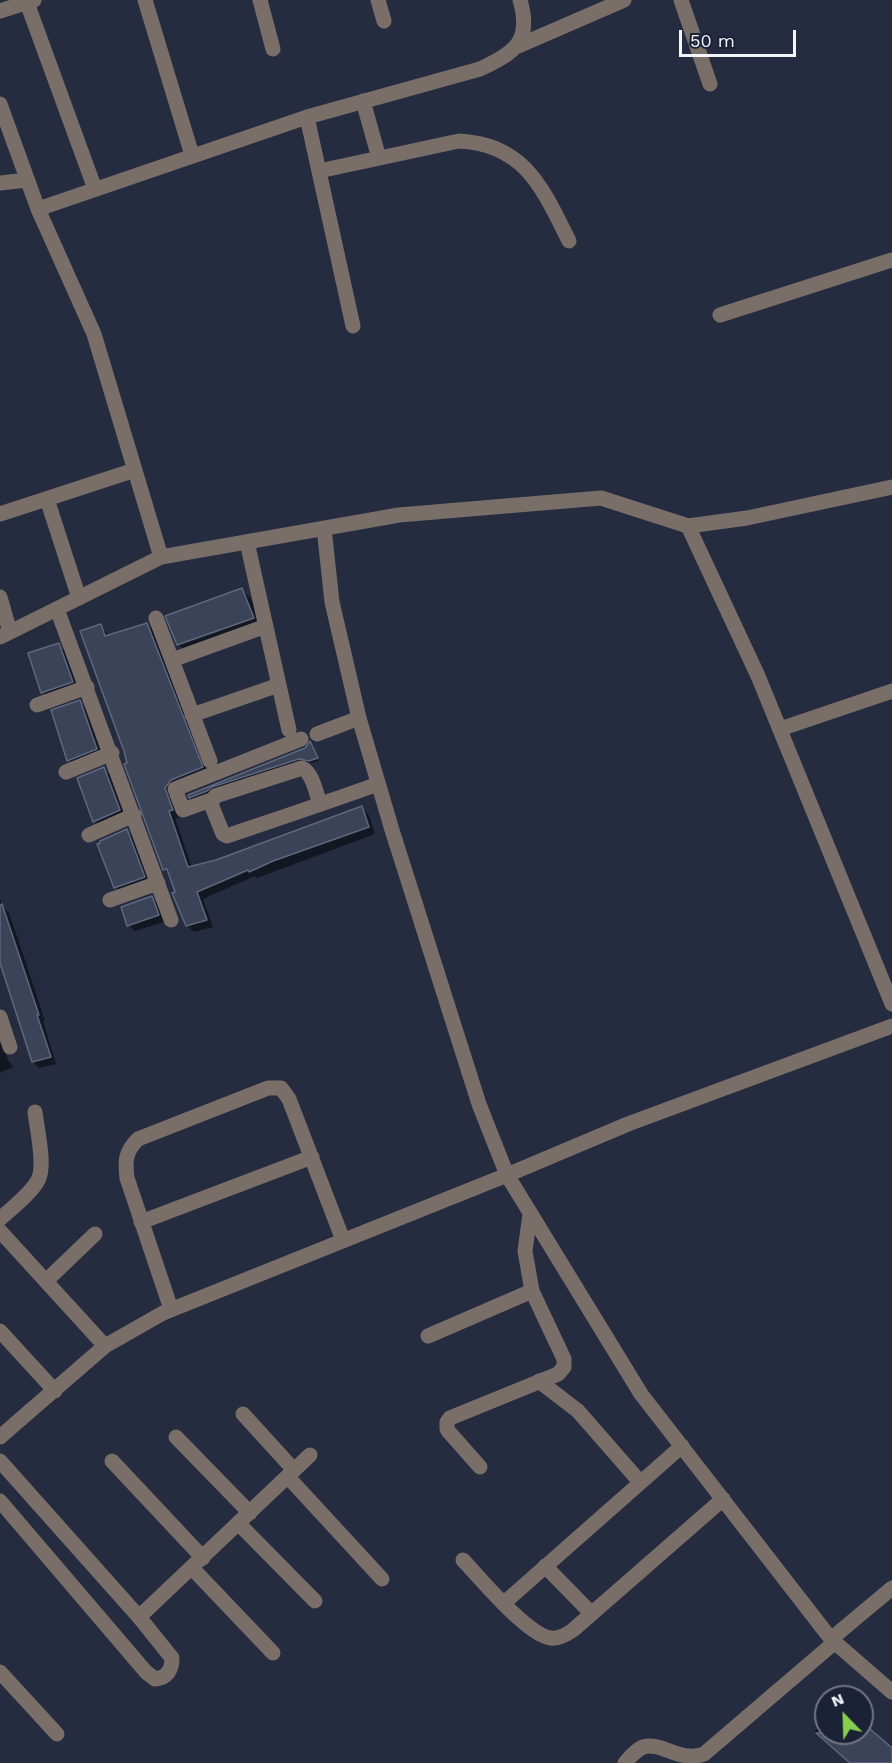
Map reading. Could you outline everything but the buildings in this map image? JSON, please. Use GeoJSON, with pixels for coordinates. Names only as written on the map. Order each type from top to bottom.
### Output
{"type":"FeatureCollection","features":[{"type":"Feature","properties":{"kind":"street"},"geometry":{"type":"LineString","coordinates":[[145,0],[192,155]]}},
{"type":"Feature","properties":{"kind":"street"},"geometry":{"type":"LineString","coordinates":[[260,0],[273,49]]}},
{"type":"Feature","properties":{"kind":"street"},"geometry":{"type":"LineString","coordinates":[[378,0],[384,21]]}},
{"type":"Feature","properties":{"kind":"street"},"geometry":{"type":"LineString","coordinates":[[518,46],[525,31],[520,0]]}},
{"type":"Feature","properties":{"kind":"street"},"geometry":{"type":"LineString","coordinates":[[38,209],[307,117],[480,69],[504,58],[518,46],[624,0]]}},
{"type":"Feature","properties":{"kind":"street"},"geometry":{"type":"LineString","coordinates":[[681,0],[710,84]]}},
{"type":"Feature","properties":{"kind":"street"},"geometry":{"type":"LineString","coordinates":[[0,11],[30,1],[95,189]]}},
{"type":"Feature","properties":{"kind":"street"},"geometry":{"type":"LineString","coordinates":[[363,101],[379,158]]}},
{"type":"Feature","properties":{"kind":"street"},"geometry":{"type":"LineString","coordinates":[[0,104],[38,209],[94,334],[161,557]]}},
{"type":"Feature","properties":{"kind":"street"},"geometry":{"type":"LineString","coordinates":[[307,117],[353,326]]}},
{"type":"Feature","properties":{"kind":"street"},"geometry":{"type":"LineString","coordinates":[[319,171],[459,141],[478,142],[510,154],[525,166],[549,201],[569,241]]}},
{"type":"Feature","properties":{"kind":"street"},"geometry":{"type":"LineString","coordinates":[[0,183],[27,180]]}},
{"type":"Feature","properties":{"kind":"street"},"geometry":{"type":"LineString","coordinates":[[720,315],[892,260]]}},
{"type":"Feature","properties":{"kind":"street"},"geometry":{"type":"LineString","coordinates":[[0,514],[135,470]]}},
{"type":"Feature","properties":{"kind":"street"},"geometry":{"type":"LineString","coordinates":[[0,597],[5,634],[161,557],[399,515],[601,498],[688,526],[747,518],[892,488]]}},
{"type":"Feature","properties":{"kind":"street"},"geometry":{"type":"LineString","coordinates":[[47,499],[80,598]]}},
{"type":"Feature","properties":{"kind":"street"},"geometry":{"type":"LineString","coordinates":[[688,526],[758,676],[891,997]]}},
{"type":"Feature","properties":{"kind":"street"},"geometry":{"type":"LineString","coordinates":[[324,528],[332,602],[359,718],[478,1104],[507,1175],[641,1394],[833,1641],[892,1692]]}},
{"type":"Feature","properties":{"kind":"street"},"geometry":{"type":"LineString","coordinates":[[247,542],[279,685],[295,734],[175,789],[183,810],[211,800],[215,796],[302,768],[310,775],[320,804]]}},
{"type":"Feature","properties":{"kind":"street"},"geometry":{"type":"LineString","coordinates":[[57,609],[112,753],[171,921]]}},
{"type":"Feature","properties":{"kind":"street"},"geometry":{"type":"LineString","coordinates":[[156,618],[210,761]]}},
{"type":"Feature","properties":{"kind":"street"},"geometry":{"type":"LineString","coordinates":[[172,660],[266,626]]}},
{"type":"Feature","properties":{"kind":"street"},"geometry":{"type":"LineString","coordinates":[[192,715],[279,685]]}},
{"type":"Feature","properties":{"kind":"street"},"geometry":{"type":"LineString","coordinates":[[37,705],[87,687]]}},
{"type":"Feature","properties":{"kind":"street"},"geometry":{"type":"LineString","coordinates":[[780,729],[892,691]]}},
{"type":"Feature","properties":{"kind":"street"},"geometry":{"type":"LineString","coordinates":[[317,734],[359,718]]}},
{"type":"Feature","properties":{"kind":"street"},"geometry":{"type":"LineString","coordinates":[[66,772],[112,753]]}},
{"type":"Feature","properties":{"kind":"street"},"geometry":{"type":"LineString","coordinates":[[211,800],[220,828],[227,836],[378,784]]}},
{"type":"Feature","properties":{"kind":"street"},"geometry":{"type":"LineString","coordinates":[[89,836],[134,815]]}},
{"type":"Feature","properties":{"kind":"street"},"geometry":{"type":"LineString","coordinates":[[110,900],[158,883]]}},
{"type":"Feature","properties":{"kind":"street"},"geometry":{"type":"LineString","coordinates":[[0,1017],[10,1047]]}},
{"type":"Feature","properties":{"kind":"street"},"geometry":{"type":"LineString","coordinates":[[0,1437],[105,1346],[171,1309],[507,1175],[628,1124],[892,1026]]}},
{"type":"Feature","properties":{"kind":"street"},"geometry":{"type":"LineString","coordinates":[[171,1309],[127,1178],[125,1162],[127,1153],[138,1139],[268,1088],[281,1088],[290,1099],[343,1240]]}},
{"type":"Feature","properties":{"kind":"street"},"geometry":{"type":"LineString","coordinates":[[0,1219],[35,1185],[40,1177],[40,1153],[35,1112]]}},
{"type":"Feature","properties":{"kind":"street"},"geometry":{"type":"LineString","coordinates":[[141,1222],[312,1157]]}},
{"type":"Feature","properties":{"kind":"street"},"geometry":{"type":"LineString","coordinates":[[480,1467],[447,1429],[447,1422],[450,1418],[558,1374],[565,1363],[532,1291],[525,1251],[530,1214]]}},
{"type":"Feature","properties":{"kind":"street"},"geometry":{"type":"LineString","coordinates":[[0,1231],[105,1346]]}},
{"type":"Feature","properties":{"kind":"street"},"geometry":{"type":"LineString","coordinates":[[46,1281],[95,1234]]}},
{"type":"Feature","properties":{"kind":"street"},"geometry":{"type":"LineString","coordinates":[[428,1336],[532,1291]]}},
{"type":"Feature","properties":{"kind":"street"},"geometry":{"type":"LineString","coordinates":[[0,1331],[55,1391]]}},
{"type":"Feature","properties":{"kind":"street"},"geometry":{"type":"LineString","coordinates":[[539,1381],[578,1411],[640,1482]]}},
{"type":"Feature","properties":{"kind":"street"},"geometry":{"type":"LineString","coordinates":[[243,1414],[291,1474],[382,1579]]}},
{"type":"Feature","properties":{"kind":"street"},"geometry":{"type":"LineString","coordinates":[[176,1437],[315,1601]]}},
{"type":"Feature","properties":{"kind":"street"},"geometry":{"type":"LineString","coordinates":[[504,1603],[682,1446]]}},
{"type":"Feature","properties":{"kind":"street"},"geometry":{"type":"LineString","coordinates":[[139,1617],[310,1455]]}},
{"type":"Feature","properties":{"kind":"street"},"geometry":{"type":"LineString","coordinates":[[0,1461],[139,1617],[172,1658],[172,1666],[161,1678],[155,1679],[146,1672],[0,1501]]}},
{"type":"Feature","properties":{"kind":"street"},"geometry":{"type":"LineString","coordinates":[[112,1461],[273,1653]]}},
{"type":"Feature","properties":{"kind":"street"},"geometry":{"type":"LineString","coordinates":[[463,1560],[527,1625],[553,1639],[573,1630],[723,1499]]}},
{"type":"Feature","properties":{"kind":"street"},"geometry":{"type":"LineString","coordinates":[[545,1566],[591,1614]]}},
{"type":"Feature","properties":{"kind":"street"},"geometry":{"type":"LineString","coordinates":[[625,1763],[637,1751],[651,1746],[697,1760],[892,1588]]}},
{"type":"Feature","properties":{"kind":"street"},"geometry":{"type":"LineString","coordinates":[[0,1672],[57,1734]]}}]}
